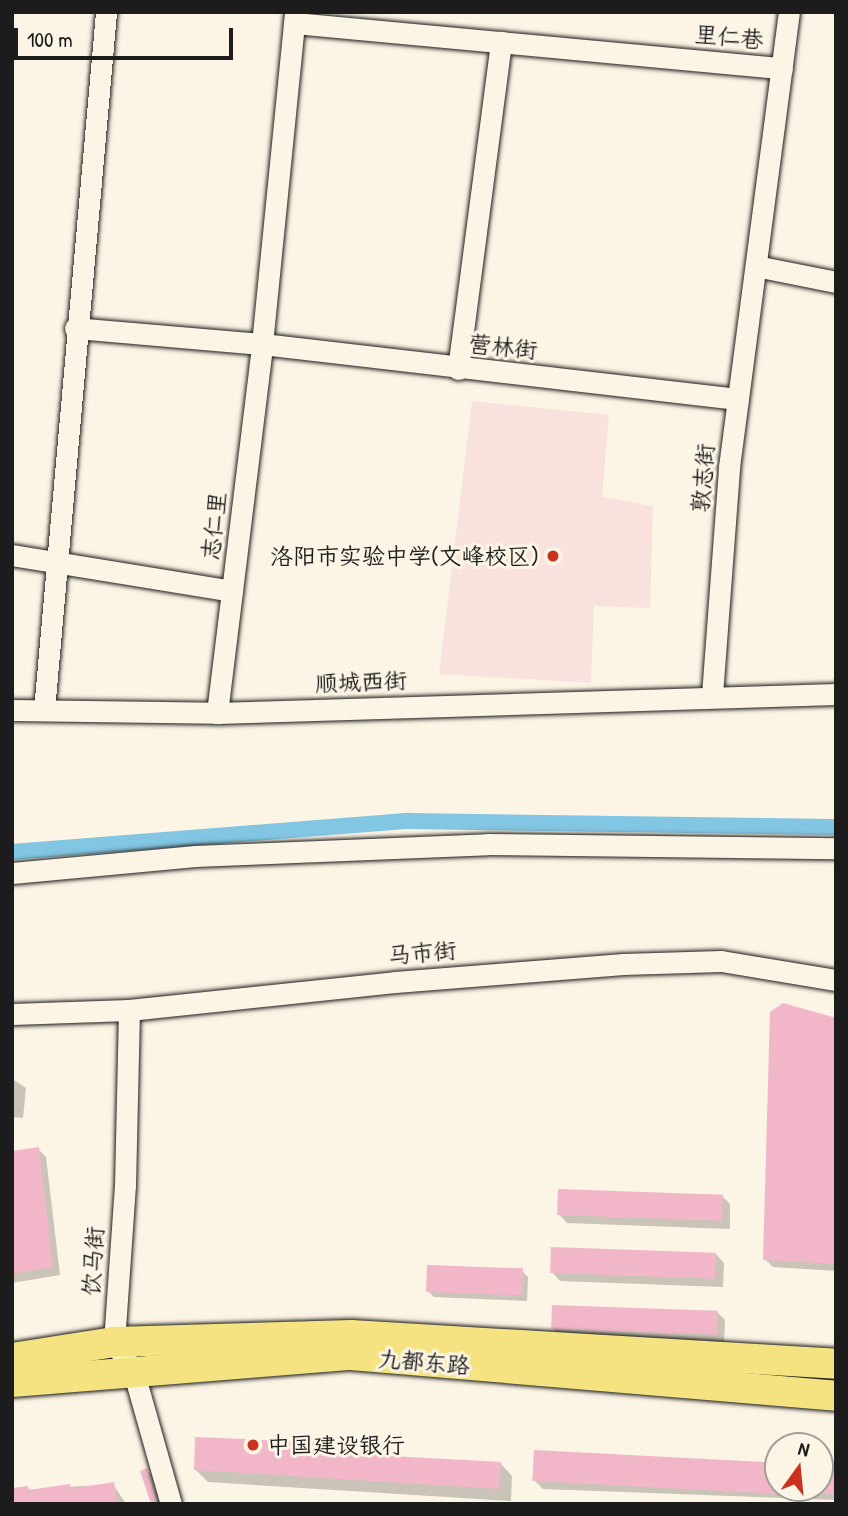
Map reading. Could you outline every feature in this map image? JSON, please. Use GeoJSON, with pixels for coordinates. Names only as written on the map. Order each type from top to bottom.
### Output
{"type":"FeatureCollection","features":[{"type":"Feature","properties":{"kind":"highway","name":"九都东路"},"geometry":{"type":"LineString","coordinates":[[12,1358],[114,1342],[351,1335],[836,1364]]}},
{"type":"Feature","properties":{"kind":"highway","name":"九都东路"},"geometry":{"type":"LineString","coordinates":[[12,1382],[133,1370],[351,1355],[836,1396]]}},
{"type":"Feature","properties":{"kind":"street"},"geometry":{"type":"LineString","coordinates":[[44,710],[75,328],[106,12]]}},
{"type":"Feature","properties":{"kind":"street","name":"敦志街"},"geometry":{"type":"LineString","coordinates":[[712,695],[738,399],[789,12]]}},
{"type":"Feature","properties":{"kind":"street","name":"里仁巷"},"geometry":{"type":"LineString","coordinates":[[295,18],[501,42],[782,68]]}},
{"type":"Feature","properties":{"kind":"street","name":"志仁里"},"geometry":{"type":"LineString","coordinates":[[217,713],[262,344],[295,18]]}},
{"type":"Feature","properties":{"kind":"street"},"geometry":{"type":"LineString","coordinates":[[458,369],[501,42]]}},
{"type":"Feature","properties":{"kind":"street"},"geometry":{"type":"LineString","coordinates":[[756,266],[836,282]]}},
{"type":"Feature","properties":{"kind":"street","name":"营林街"},"geometry":{"type":"LineString","coordinates":[[75,328],[262,344],[458,369],[738,399]]}},
{"type":"Feature","properties":{"kind":"street"},"geometry":{"type":"LineString","coordinates":[[12,555],[232,591]]}},
{"type":"Feature","properties":{"kind":"street","name":"顺城西街"},"geometry":{"type":"LineString","coordinates":[[12,710],[217,713],[712,695],[836,694]]}},
{"type":"Feature","properties":{"kind":"street"},"geometry":{"type":"LineString","coordinates":[[12,873],[195,856],[488,844],[836,848]]}},
{"type":"Feature","properties":{"kind":"street","name":"马市街"},"geometry":{"type":"LineString","coordinates":[[12,1014],[129,1010],[395,982],[623,964],[721,961],[836,980]]}},
{"type":"Feature","properties":{"kind":"street","name":"饮马街"},"geometry":{"type":"LineString","coordinates":[[114,1342],[125,1185],[129,1010]]}},
{"type":"Feature","properties":{"kind":"street"},"geometry":{"type":"LineString","coordinates":[[114,1342],[133,1370],[171,1504]]}},
{"type":"Feature","properties":{"kind":"shaded area","name":"洛阳市实验中学(文峰校区)"},"geometry":{"type":"Polygon","coordinates":[[[472,401],[609,415],[602,497],[653,506],[650,608],[594,606],[591,683],[439,674],[472,401]]]}},
{"type":"Feature","properties":{"kind":"building"},"geometry":{"type":"Polygon","coordinates":[[[783,1003],[836,1018],[836,1264],[763,1260],[770,1012],[783,1003]]]}},
{"type":"Feature","properties":{"kind":"building"},"geometry":{"type":"Polygon","coordinates":[[[39,1147],[53,1267],[12,1274],[12,1151],[39,1147]]]}},
{"type":"Feature","properties":{"kind":"building"},"geometry":{"type":"Polygon","coordinates":[[[558,1189],[723,1195],[722,1221],[557,1215],[558,1189]]]}},
{"type":"Feature","properties":{"kind":"building"},"geometry":{"type":"Polygon","coordinates":[[[551,1247],[716,1253],[715,1279],[550,1273],[551,1247]]]}},
{"type":"Feature","properties":{"kind":"building"},"geometry":{"type":"Polygon","coordinates":[[[427,1265],[523,1268],[522,1295],[426,1292],[427,1265]]]}},
{"type":"Feature","properties":{"kind":"building"},"geometry":{"type":"Polygon","coordinates":[[[552,1305],[718,1311],[717,1335],[551,1329],[552,1305]]]}},
{"type":"Feature","properties":{"kind":"building"},"geometry":{"type":"Polygon","coordinates":[[[195,1437],[319,1442],[319,1452],[501,1462],[499,1489],[194,1470],[195,1437]]]}},
{"type":"Feature","properties":{"kind":"building"},"geometry":{"type":"Polygon","coordinates":[[[534,1450],[764,1462],[764,1493],[532,1481],[534,1450]]]}},
{"type":"Feature","properties":{"kind":"building"},"geometry":{"type":"Polygon","coordinates":[[[147,1468],[157,1504],[151,1504],[140,1471],[147,1468]]]}},
{"type":"Feature","properties":{"kind":"building"},"geometry":{"type":"Polygon","coordinates":[[[114,1482],[117,1502],[12,1504],[12,1488],[28,1486],[29,1490],[70,1484],[71,1489],[114,1482]]]}},
{"type":"Feature","properties":{"kind":"waterway"},"geometry":{"type":"LineString","coordinates":[[12,852],[409,821],[836,827]]}},
{"type":"Feature","properties":{"kind":"place","name":"洛阳市实验中学(文峰校区)"},"geometry":{"type":"Point","coordinates":[553,556]}},
{"type":"Feature","properties":{"kind":"place","name":"中国建设银行"},"geometry":{"type":"Point","coordinates":[253,1445]}}]}
